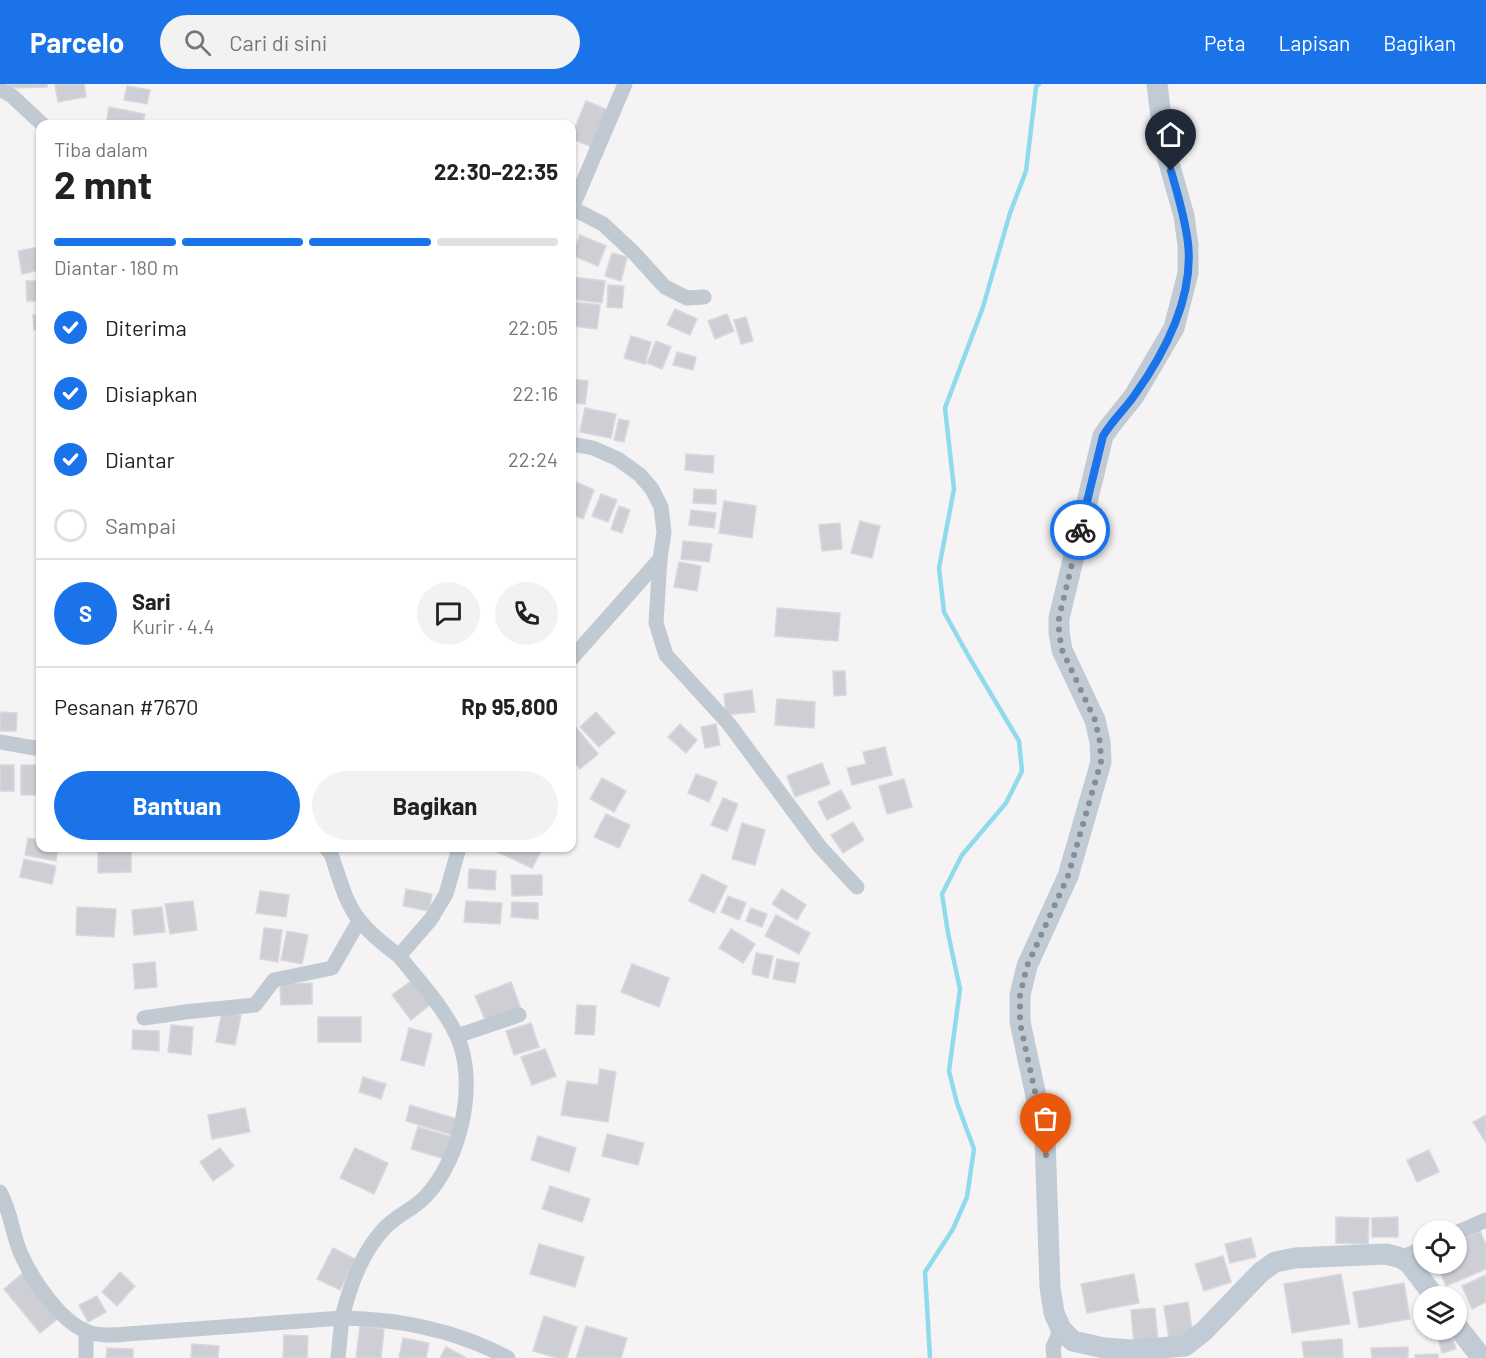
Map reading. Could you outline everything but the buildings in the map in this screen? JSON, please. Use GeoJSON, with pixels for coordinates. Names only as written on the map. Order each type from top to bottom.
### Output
{"type":"FeatureCollection","features":[{"type":"Feature","properties":{"kind":"main road"},"geometry":{"type":"LineString","coordinates":[[1157,84],[1165,149],[1184,216],[1188,245],[1188,273],[1174,328],[1134,396],[1103,436],[1059,618],[1062,650],[1095,720],[1100,742],[1101,762],[1068,876],[1027,966],[1020,995],[1020,1023],[1045,1138],[1050,1287],[1054,1313],[1061,1329],[1073,1341],[1104,1348],[1188,1352],[1204,1331],[1261,1272],[1275,1263],[1295,1258],[1386,1254],[1401,1258],[1408,1263],[1426,1286]]}},
{"type":"Feature","properties":{"kind":"main road"},"geometry":{"type":"LineString","coordinates":[[1467,1339],[1482,1358]]}},
{"type":"Feature","properties":{"kind":"street"},"geometry":{"type":"LineString","coordinates":[[576,199],[625,84]]}},
{"type":"Feature","properties":{"kind":"street"},"geometry":{"type":"LineString","coordinates":[[0,89],[12,96],[38,120]]}},
{"type":"Feature","properties":{"kind":"street"},"geometry":{"type":"LineString","coordinates":[[576,210],[603,224],[665,287],[687,298],[704,297]]}},
{"type":"Feature","properties":{"kind":"street"},"geometry":{"type":"LineString","coordinates":[[576,445],[592,448],[618,459],[640,475],[652,489],[661,507],[663,532],[656,623],[666,654],[729,724],[820,847],[857,887]]}},
{"type":"Feature","properties":{"kind":"street"},"geometry":{"type":"LineString","coordinates":[[576,654],[660,559]]}},
{"type":"Feature","properties":{"kind":"street"},"geometry":{"type":"LineString","coordinates":[[0,742],[36,748]]}},
{"type":"Feature","properties":{"kind":"street"},"geometry":{"type":"LineString","coordinates":[[329,852],[351,907],[359,921],[373,936],[399,956],[445,1013],[464,1055],[467,1090],[460,1128],[449,1164],[437,1184],[423,1199],[382,1231],[362,1262],[348,1294],[342,1318],[338,1358]]}},
{"type":"Feature","properties":{"kind":"street"},"geometry":{"type":"LineString","coordinates":[[399,956],[431,919],[446,894],[458,852]]}},
{"type":"Feature","properties":{"kind":"street"},"geometry":{"type":"LineString","coordinates":[[144,1018],[255,1005],[274,980],[332,968],[359,921]]}},
{"type":"Feature","properties":{"kind":"street"},"geometry":{"type":"LineString","coordinates":[[457,1036],[519,1015]]}},
{"type":"Feature","properties":{"kind":"street"},"geometry":{"type":"LineString","coordinates":[[0,1192],[21,1254],[37,1283],[69,1320],[86,1332],[110,1335],[342,1318],[377,1319],[427,1327],[457,1335],[508,1358]]}},
{"type":"Feature","properties":{"kind":"street"},"geometry":{"type":"LineString","coordinates":[[1467,1228],[1486,1220]]}},
{"type":"Feature","properties":{"kind":"street"},"geometry":{"type":"LineString","coordinates":[[1401,1258],[1413,1253]]}},
{"type":"Feature","properties":{"kind":"street"},"geometry":{"type":"LineString","coordinates":[[1054,1358],[1053,1347],[1061,1329]]}},
{"type":"Feature","properties":{"kind":"street"},"geometry":{"type":"LineString","coordinates":[[86,1332],[86,1358]]}},
{"type":"Feature","properties":{"kind":"waterway"},"geometry":{"type":"LineString","coordinates":[[930,1358],[925,1272],[953,1229],[967,1197],[974,1149],[957,1103],[949,1071],[960,989],[942,894],[962,855],[1006,803],[1022,771],[1019,741],[944,612],[939,568],[954,489],[945,408],[983,307],[1010,213],[1026,171],[1036,87],[1039,84]]}},
{"type":"Feature","properties":{"kind":"way so far"},"geometry":{"type":"LineString","coordinates":[[1046,1155],[1045,1138],[1020,1023],[1020,995],[1027,966],[1068,876],[1101,762],[1100,742],[1095,720],[1062,650],[1059,632],[1059,618],[1080,530]]}},
{"type":"Feature","properties":{"kind":"route"},"geometry":{"type":"LineString","coordinates":[[1080,530],[1103,436],[1134,396],[1174,328],[1181,302],[1188,273],[1188,245],[1184,216],[1171,171]]}}]}
